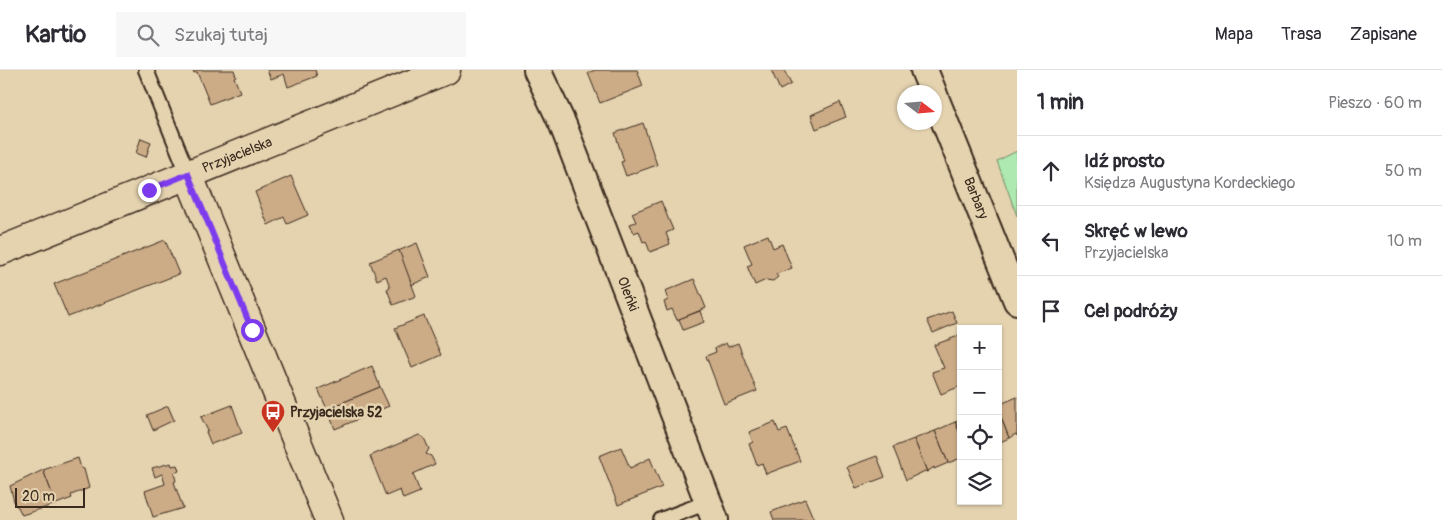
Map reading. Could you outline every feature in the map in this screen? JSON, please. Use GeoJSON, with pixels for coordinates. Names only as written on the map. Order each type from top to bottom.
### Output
{"type":"FeatureCollection","features":[{"type":"Feature","properties":{"kind":"street","name":"Przyjacielska"},"geometry":{"type":"LineString","coordinates":[[0,251],[446,70]]}},
{"type":"Feature","properties":{"kind":"street","name":"Oleńki"},"geometry":{"type":"LineString","coordinates":[[537,70],[563,125],[711,511]]}},
{"type":"Feature","properties":{"kind":"street","name":"Barbary"},"geometry":{"type":"LineString","coordinates":[[924,70],[930,85]]}},
{"type":"Feature","properties":{"kind":"street","name":"Barbary"},"geometry":{"type":"LineString","coordinates":[[942,114],[1017,301]]}},
{"type":"Feature","properties":{"kind":"street"},"geometry":{"type":"LineString","coordinates":[[188,174],[329,520]]}},
{"type":"Feature","properties":{"kind":"lane"},"geometry":{"type":"LineString","coordinates":[[146,70],[188,174]]}},
{"type":"Feature","properties":{"kind":"lane"},"geometry":{"type":"LineString","coordinates":[[662,520],[711,511]]}},
{"type":"Feature","properties":{"kind":"green space"},"geometry":{"type":"Polygon","coordinates":[[[1017,151],[1017,216],[997,161],[1017,151]]]}},
{"type":"Feature","properties":{"kind":"building"},"geometry":{"type":"Polygon","coordinates":[[[193,70],[234,70],[236,76],[234,77],[240,92],[210,104],[197,72],[194,73],[193,70]]]}},
{"type":"Feature","properties":{"kind":"building"},"geometry":{"type":"Polygon","coordinates":[[[267,70],[315,70],[317,76],[288,87],[284,74],[271,79],[267,70]]]}},
{"type":"Feature","properties":{"kind":"building"},"geometry":{"type":"Polygon","coordinates":[[[595,70],[637,70],[643,86],[600,103],[588,73],[595,70]]]}},
{"type":"Feature","properties":{"kind":"building"},"geometry":{"type":"Polygon","coordinates":[[[771,70],[784,70],[791,84],[780,90],[771,70]]]}},
{"type":"Feature","properties":{"kind":"building"},"geometry":{"type":"Polygon","coordinates":[[[840,102],[846,117],[816,129],[811,115],[840,102]]]}},
{"type":"Feature","properties":{"kind":"building"},"geometry":{"type":"Polygon","coordinates":[[[643,123],[657,165],[626,176],[621,162],[624,161],[615,133],[643,123]]]}},
{"type":"Feature","properties":{"kind":"building"},"geometry":{"type":"Polygon","coordinates":[[[141,138],[151,142],[146,157],[136,153],[141,138]]]}},
{"type":"Feature","properties":{"kind":"building"},"geometry":{"type":"Polygon","coordinates":[[[291,176],[308,215],[287,224],[284,217],[268,225],[255,192],[291,176]]]}},
{"type":"Feature","properties":{"kind":"building"},"geometry":{"type":"Polygon","coordinates":[[[661,201],[673,230],[666,233],[670,244],[650,252],[646,241],[643,242],[639,231],[634,233],[630,224],[636,222],[632,213],[661,201]]]}},
{"type":"Feature","properties":{"kind":"building"},"geometry":{"type":"Polygon","coordinates":[[[768,235],[773,248],[782,244],[792,268],[776,274],[778,277],[773,281],[766,280],[755,285],[747,266],[752,264],[744,245],[768,235]]]}},
{"type":"Feature","properties":{"kind":"building"},"geometry":{"type":"Polygon","coordinates":[[[165,240],[179,274],[68,317],[54,284],[165,240]]]}},
{"type":"Feature","properties":{"kind":"building"},"geometry":{"type":"Polygon","coordinates":[[[417,243],[430,277],[404,288],[391,254],[417,243]]]}},
{"type":"Feature","properties":{"kind":"building"},"geometry":{"type":"Polygon","coordinates":[[[399,250],[416,296],[393,305],[387,289],[390,287],[386,276],[377,280],[370,262],[399,250]]]}},
{"type":"Feature","properties":{"kind":"building"},"geometry":{"type":"Polygon","coordinates":[[[694,279],[706,308],[677,320],[672,309],[667,311],[664,302],[668,300],[665,291],[694,279]]]}},
{"type":"Feature","properties":{"kind":"building"},"geometry":{"type":"Polygon","coordinates":[[[700,311],[704,322],[683,330],[679,319],[700,311]]]}},
{"type":"Feature","properties":{"kind":"building"},"geometry":{"type":"Polygon","coordinates":[[[952,311],[957,323],[933,333],[927,320],[952,311]]]}},
{"type":"Feature","properties":{"kind":"building"},"geometry":{"type":"Polygon","coordinates":[[[424,316],[441,355],[412,368],[395,328],[424,316]]]}},
{"type":"Feature","properties":{"kind":"building"},"geometry":{"type":"Polygon","coordinates":[[[957,336],[957,388],[941,394],[932,372],[944,368],[934,345],[957,336]]]}},
{"type":"Feature","properties":{"kind":"building"},"geometry":{"type":"Polygon","coordinates":[[[726,343],[728,347],[738,343],[757,391],[724,404],[706,356],[716,352],[715,348],[726,343]]]}},
{"type":"Feature","properties":{"kind":"building"},"geometry":{"type":"Polygon","coordinates":[[[372,366],[380,387],[327,409],[318,389],[372,366]]]}},
{"type":"Feature","properties":{"kind":"building"},"geometry":{"type":"Polygon","coordinates":[[[380,387],[389,406],[335,429],[327,409],[380,387]]]}},
{"type":"Feature","properties":{"kind":"building"},"geometry":{"type":"Polygon","coordinates":[[[1017,397],[1017,436],[1016,434],[1009,438],[1002,420],[1002,403],[1017,397]]]}},
{"type":"Feature","properties":{"kind":"building"},"geometry":{"type":"Polygon","coordinates":[[[232,405],[242,433],[211,444],[206,432],[208,431],[201,417],[232,405]]]}},
{"type":"Feature","properties":{"kind":"building"},"geometry":{"type":"Polygon","coordinates":[[[168,406],[174,420],[153,430],[147,415],[168,406]]]}},
{"type":"Feature","properties":{"kind":"building"},"geometry":{"type":"Polygon","coordinates":[[[1002,420],[1009,438],[1002,441],[1002,420]]]}},
{"type":"Feature","properties":{"kind":"building"},"geometry":{"type":"Polygon","coordinates":[[[775,422],[779,432],[787,429],[800,461],[766,474],[762,463],[757,465],[749,444],[753,442],[749,432],[775,422]]]}},
{"type":"Feature","properties":{"kind":"building"},"geometry":{"type":"Polygon","coordinates":[[[955,422],[957,427],[957,460],[948,463],[935,431],[955,422]]]}},
{"type":"Feature","properties":{"kind":"building"},"geometry":{"type":"Polygon","coordinates":[[[935,431],[948,463],[934,469],[934,467],[927,472],[914,439],[935,431]]]}},
{"type":"Feature","properties":{"kind":"building"},"geometry":{"type":"Polygon","coordinates":[[[419,435],[424,438],[429,449],[426,454],[431,456],[435,464],[413,474],[420,492],[403,499],[400,490],[386,496],[370,456],[419,435]]]}},
{"type":"Feature","properties":{"kind":"building"},"geometry":{"type":"Polygon","coordinates":[[[914,439],[927,472],[925,471],[906,480],[893,447],[914,439]]]}},
{"type":"Feature","properties":{"kind":"building"},"geometry":{"type":"Polygon","coordinates":[[[621,447],[630,468],[650,458],[662,487],[618,505],[599,456],[621,447]]]}},
{"type":"Feature","properties":{"kind":"building"},"geometry":{"type":"Polygon","coordinates":[[[877,456],[885,477],[856,488],[847,467],[877,456]]]}},
{"type":"Feature","properties":{"kind":"building"},"geometry":{"type":"Polygon","coordinates":[[[78,458],[81,468],[84,469],[89,488],[71,495],[72,498],[56,504],[43,470],[78,458]]]}},
{"type":"Feature","properties":{"kind":"building"},"geometry":{"type":"Polygon","coordinates":[[[171,463],[172,466],[177,465],[179,471],[174,473],[176,481],[174,482],[183,508],[153,517],[145,491],[165,484],[162,474],[155,477],[152,468],[171,463]]]}},
{"type":"Feature","properties":{"kind":"building"},"geometry":{"type":"Polygon","coordinates":[[[43,470],[56,504],[22,515],[15,505],[10,486],[43,470]]]}},
{"type":"Feature","properties":{"kind":"building"},"geometry":{"type":"Polygon","coordinates":[[[805,499],[814,520],[774,520],[771,512],[805,499]]]}},
{"type":"Feature","properties":{"kind":"place","name":"Przyjacielska 52"},"geometry":{"type":"Point","coordinates":[273,433]}},
{"type":"Feature","properties":{"kind":"route"},"geometry":{"type":"LineString","coordinates":[[149,190],[188,174],[252,330]]}}]}
